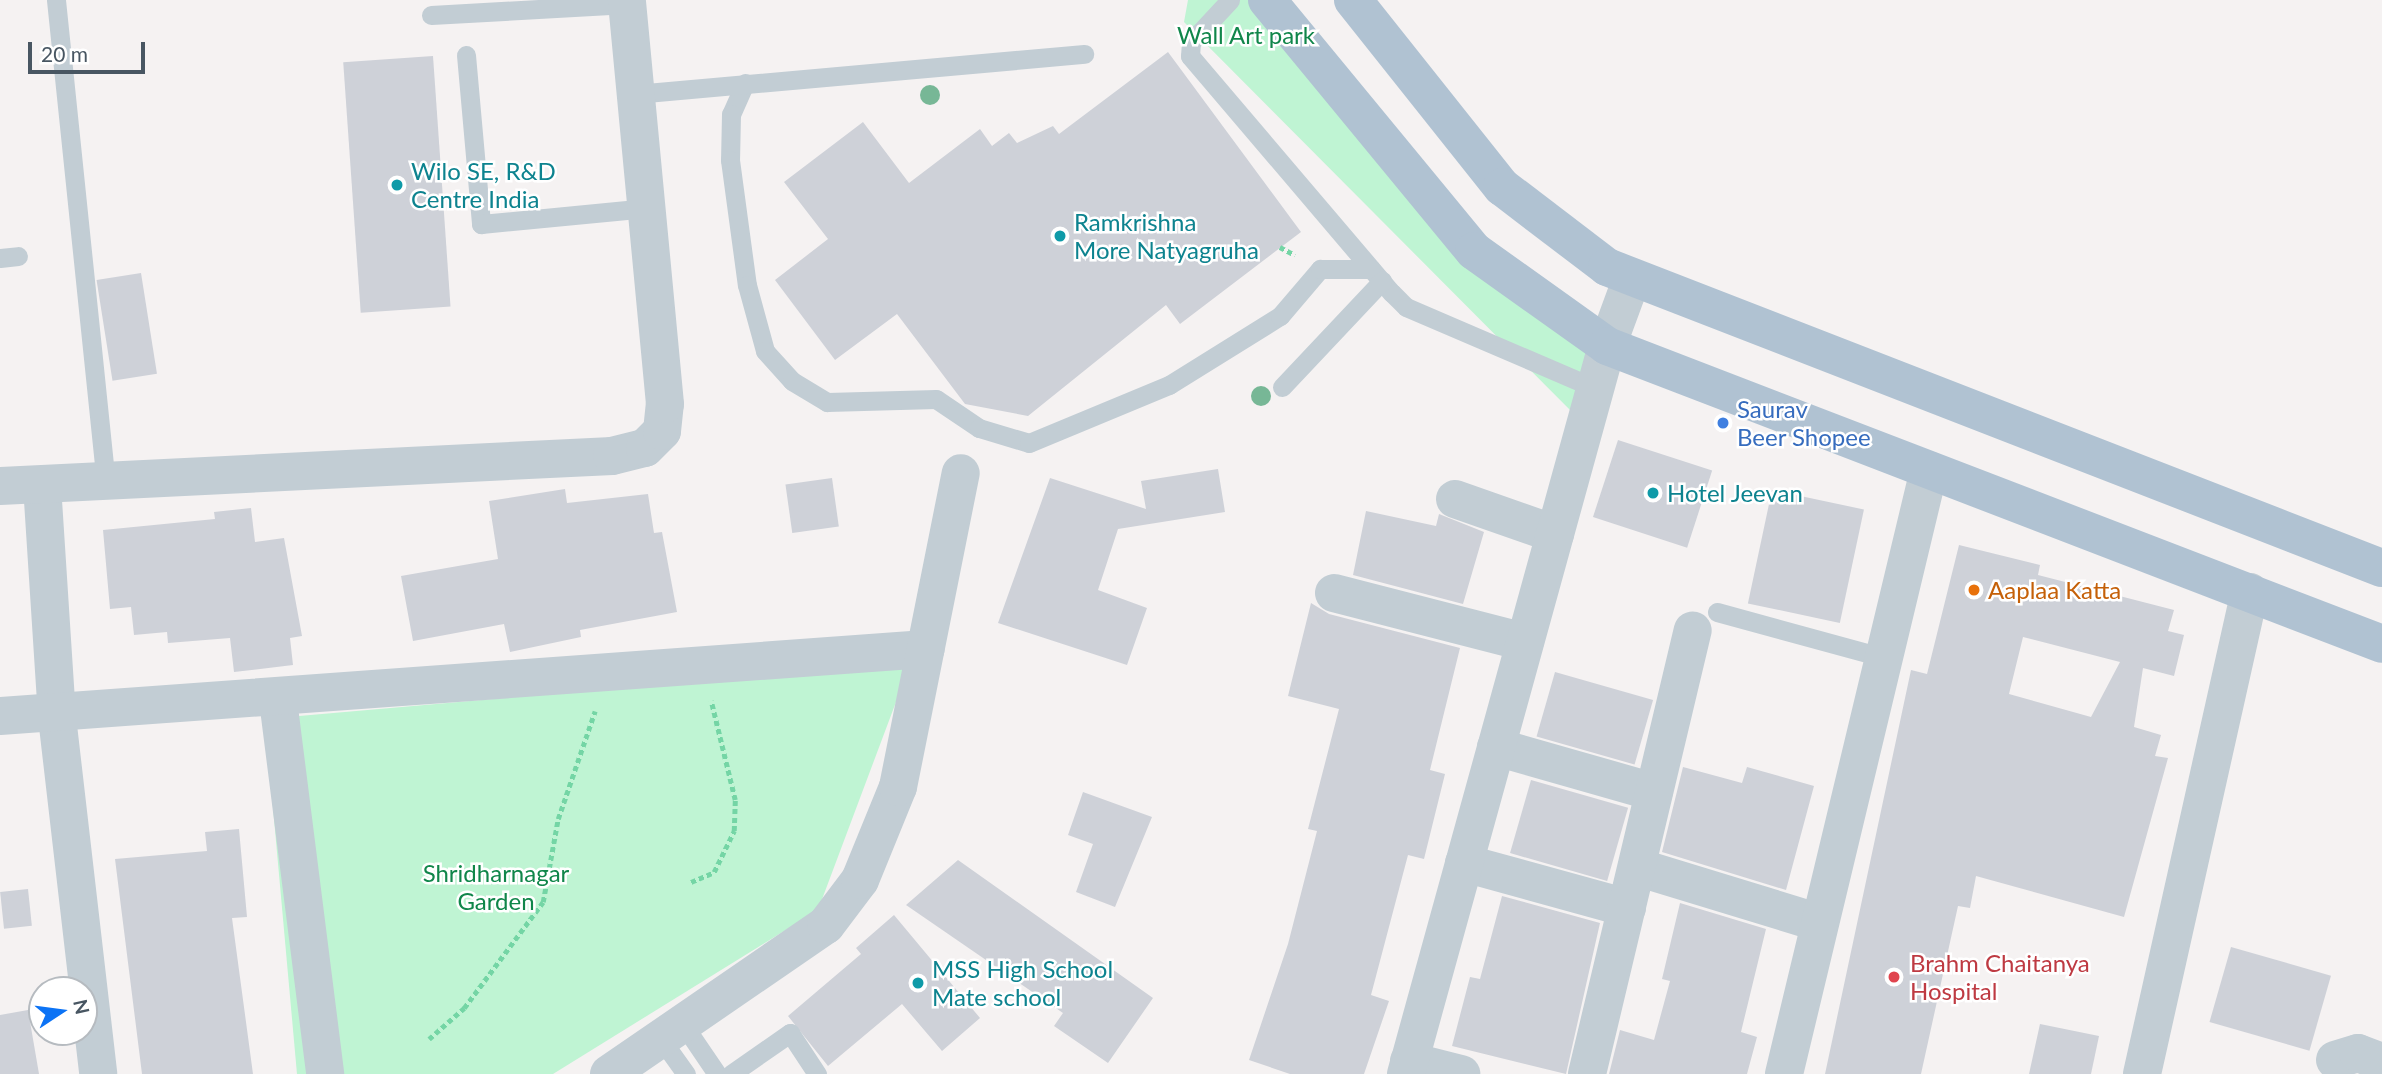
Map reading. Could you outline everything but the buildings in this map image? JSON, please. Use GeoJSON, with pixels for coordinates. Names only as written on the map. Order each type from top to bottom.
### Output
{"type":"FeatureCollection","features":[{"type":"Feature","properties":{"kind":"main road"},"geometry":{"type":"LineString","coordinates":[[1267,0],[1474,251],[1607,346],[2382,644]]}},
{"type":"Feature","properties":{"kind":"main road"},"geometry":{"type":"LineString","coordinates":[[1353,0],[1502,187],[1559,235],[1632,278],[2382,568]]}},
{"type":"Feature","properties":{"kind":"street"},"geometry":{"type":"LineString","coordinates":[[0,486],[612,456],[645,448],[662,431],[665,404],[627,2]]}},
{"type":"Feature","properties":{"kind":"street"},"geometry":{"type":"LineString","coordinates":[[1461,1074],[1408,1067],[1595,388],[1632,278]]}},
{"type":"Feature","properties":{"kind":"street"},"geometry":{"type":"LineString","coordinates":[[1784,1074],[1929,470]]}},
{"type":"Feature","properties":{"kind":"street"},"geometry":{"type":"LineString","coordinates":[[609,1074],[826,925],[860,880],[898,787],[961,473]]}},
{"type":"Feature","properties":{"kind":"street"},"geometry":{"type":"LineString","coordinates":[[42,485],[57,717],[98,1074]]}},
{"type":"Feature","properties":{"kind":"street"},"geometry":{"type":"LineString","coordinates":[[1455,499],[1555,534]]}},
{"type":"Feature","properties":{"kind":"street"},"geometry":{"type":"LineString","coordinates":[[2142,1074],[2250,592]]}},
{"type":"Feature","properties":{"kind":"street"},"geometry":{"type":"LineString","coordinates":[[1335,593],[1525,642]]}},
{"type":"Feature","properties":{"kind":"street"},"geometry":{"type":"LineString","coordinates":[[1587,1074],[1654,792],[1705,621]]}},
{"type":"Feature","properties":{"kind":"street"},"geometry":{"type":"LineString","coordinates":[[0,716],[57,717],[926,649]]}},
{"type":"Feature","properties":{"kind":"street"},"geometry":{"type":"LineString","coordinates":[[278,700],[324,1074]]}},
{"type":"Feature","properties":{"kind":"street"},"geometry":{"type":"LineString","coordinates":[[1496,747],[1654,792]]}},
{"type":"Feature","properties":{"kind":"street"},"geometry":{"type":"LineString","coordinates":[[1464,863],[1627,908]]}},
{"type":"Feature","properties":{"kind":"street"},"geometry":{"type":"LineString","coordinates":[[1637,867],[1820,923]]}},
{"type":"Feature","properties":{"kind":"street"},"geometry":{"type":"LineString","coordinates":[[2335,1060],[2358,1053],[2382,1062]]}},
{"type":"Feature","properties":{"kind":"lane"},"geometry":{"type":"LineString","coordinates":[[56,0],[106,482]]}},
{"type":"Feature","properties":{"kind":"lane"},"geometry":{"type":"LineString","coordinates":[[1230,0],[1191,42],[1190,56],[1406,307],[1595,388]]}},
{"type":"Feature","properties":{"kind":"lane"},"geometry":{"type":"LineString","coordinates":[[431,15],[566,3],[627,2]]}},
{"type":"Feature","properties":{"kind":"lane"},"geometry":{"type":"LineString","coordinates":[[635,94],[1084,54]]}},
{"type":"Feature","properties":{"kind":"lane"},"geometry":{"type":"LineString","coordinates":[[466,55],[481,224],[647,208]]}},
{"type":"Feature","properties":{"kind":"lane"},"geometry":{"type":"LineString","coordinates":[[744,83],[731,114],[730,160],[735,220],[765,351],[792,382],[827,402],[936,399],[979,428],[1029,443],[1169,385],[1280,316],[1320,269],[1376,275]]}},
{"type":"Feature","properties":{"kind":"lane"},"geometry":{"type":"LineString","coordinates":[[1282,387],[1376,275]]}},
{"type":"Feature","properties":{"kind":"lane"},"geometry":{"type":"LineString","coordinates":[[1705,621],[1885,658]]}},
{"type":"Feature","properties":{"kind":"lane"},"geometry":{"type":"LineString","coordinates":[[672,1032],[686,1074]]}},
{"type":"Feature","properties":{"kind":"lane"},"geometry":{"type":"LineString","coordinates":[[672,1032],[717,1074]]}},
{"type":"Feature","properties":{"kind":"lane"},"geometry":{"type":"LineString","coordinates":[[731,1074],[790,1033],[817,1074]]}},
{"type":"Feature","properties":{"kind":"path"},"geometry":{"type":"LineString","coordinates":[[691,882],[713,872],[734,831],[734,800],[704,666]]}},
{"type":"Feature","properties":{"kind":"path"},"geometry":{"type":"LineString","coordinates":[[429,1039],[464,1008],[543,902],[558,819],[609,674]]}},
{"type":"Feature","properties":{"kind":"green space","name":"Wall Art park"},"geometry":{"type":"Polygon","coordinates":[[[1188,0],[1263,0],[1467,255],[1602,344],[1575,415],[1184,22],[1188,0]]]}},
{"type":"Feature","properties":{"kind":"green space","name":"Shridharnagar Garden"},"geometry":{"type":"Polygon","coordinates":[[[911,662],[818,910],[553,1074],[297,1074],[265,719],[911,662]]]}},
{"type":"Feature","properties":{"kind":"place","name":"Wilo SE, R&D Centre India"},"geometry":{"type":"Point","coordinates":[397,185]}},
{"type":"Feature","properties":{"kind":"place","name":"Ramkrishna More Natyagruha"},"geometry":{"type":"Point","coordinates":[1060,236]}},
{"type":"Feature","properties":{"kind":"place","name":"Saurav Beer Shopee"},"geometry":{"type":"Point","coordinates":[1723,423]}},
{"type":"Feature","properties":{"kind":"place","name":"Hotel Jeevan"},"geometry":{"type":"Point","coordinates":[1653,493]}},
{"type":"Feature","properties":{"kind":"place","name":"Aaplaa Katta"},"geometry":{"type":"Point","coordinates":[1974,590]}},
{"type":"Feature","properties":{"kind":"place","name":"Brahm Chaitanya Hospital"},"geometry":{"type":"Point","coordinates":[1894,977]}},
{"type":"Feature","properties":{"kind":"place","name":"MSS High School Mate school"},"geometry":{"type":"Point","coordinates":[918,983]}}]}
